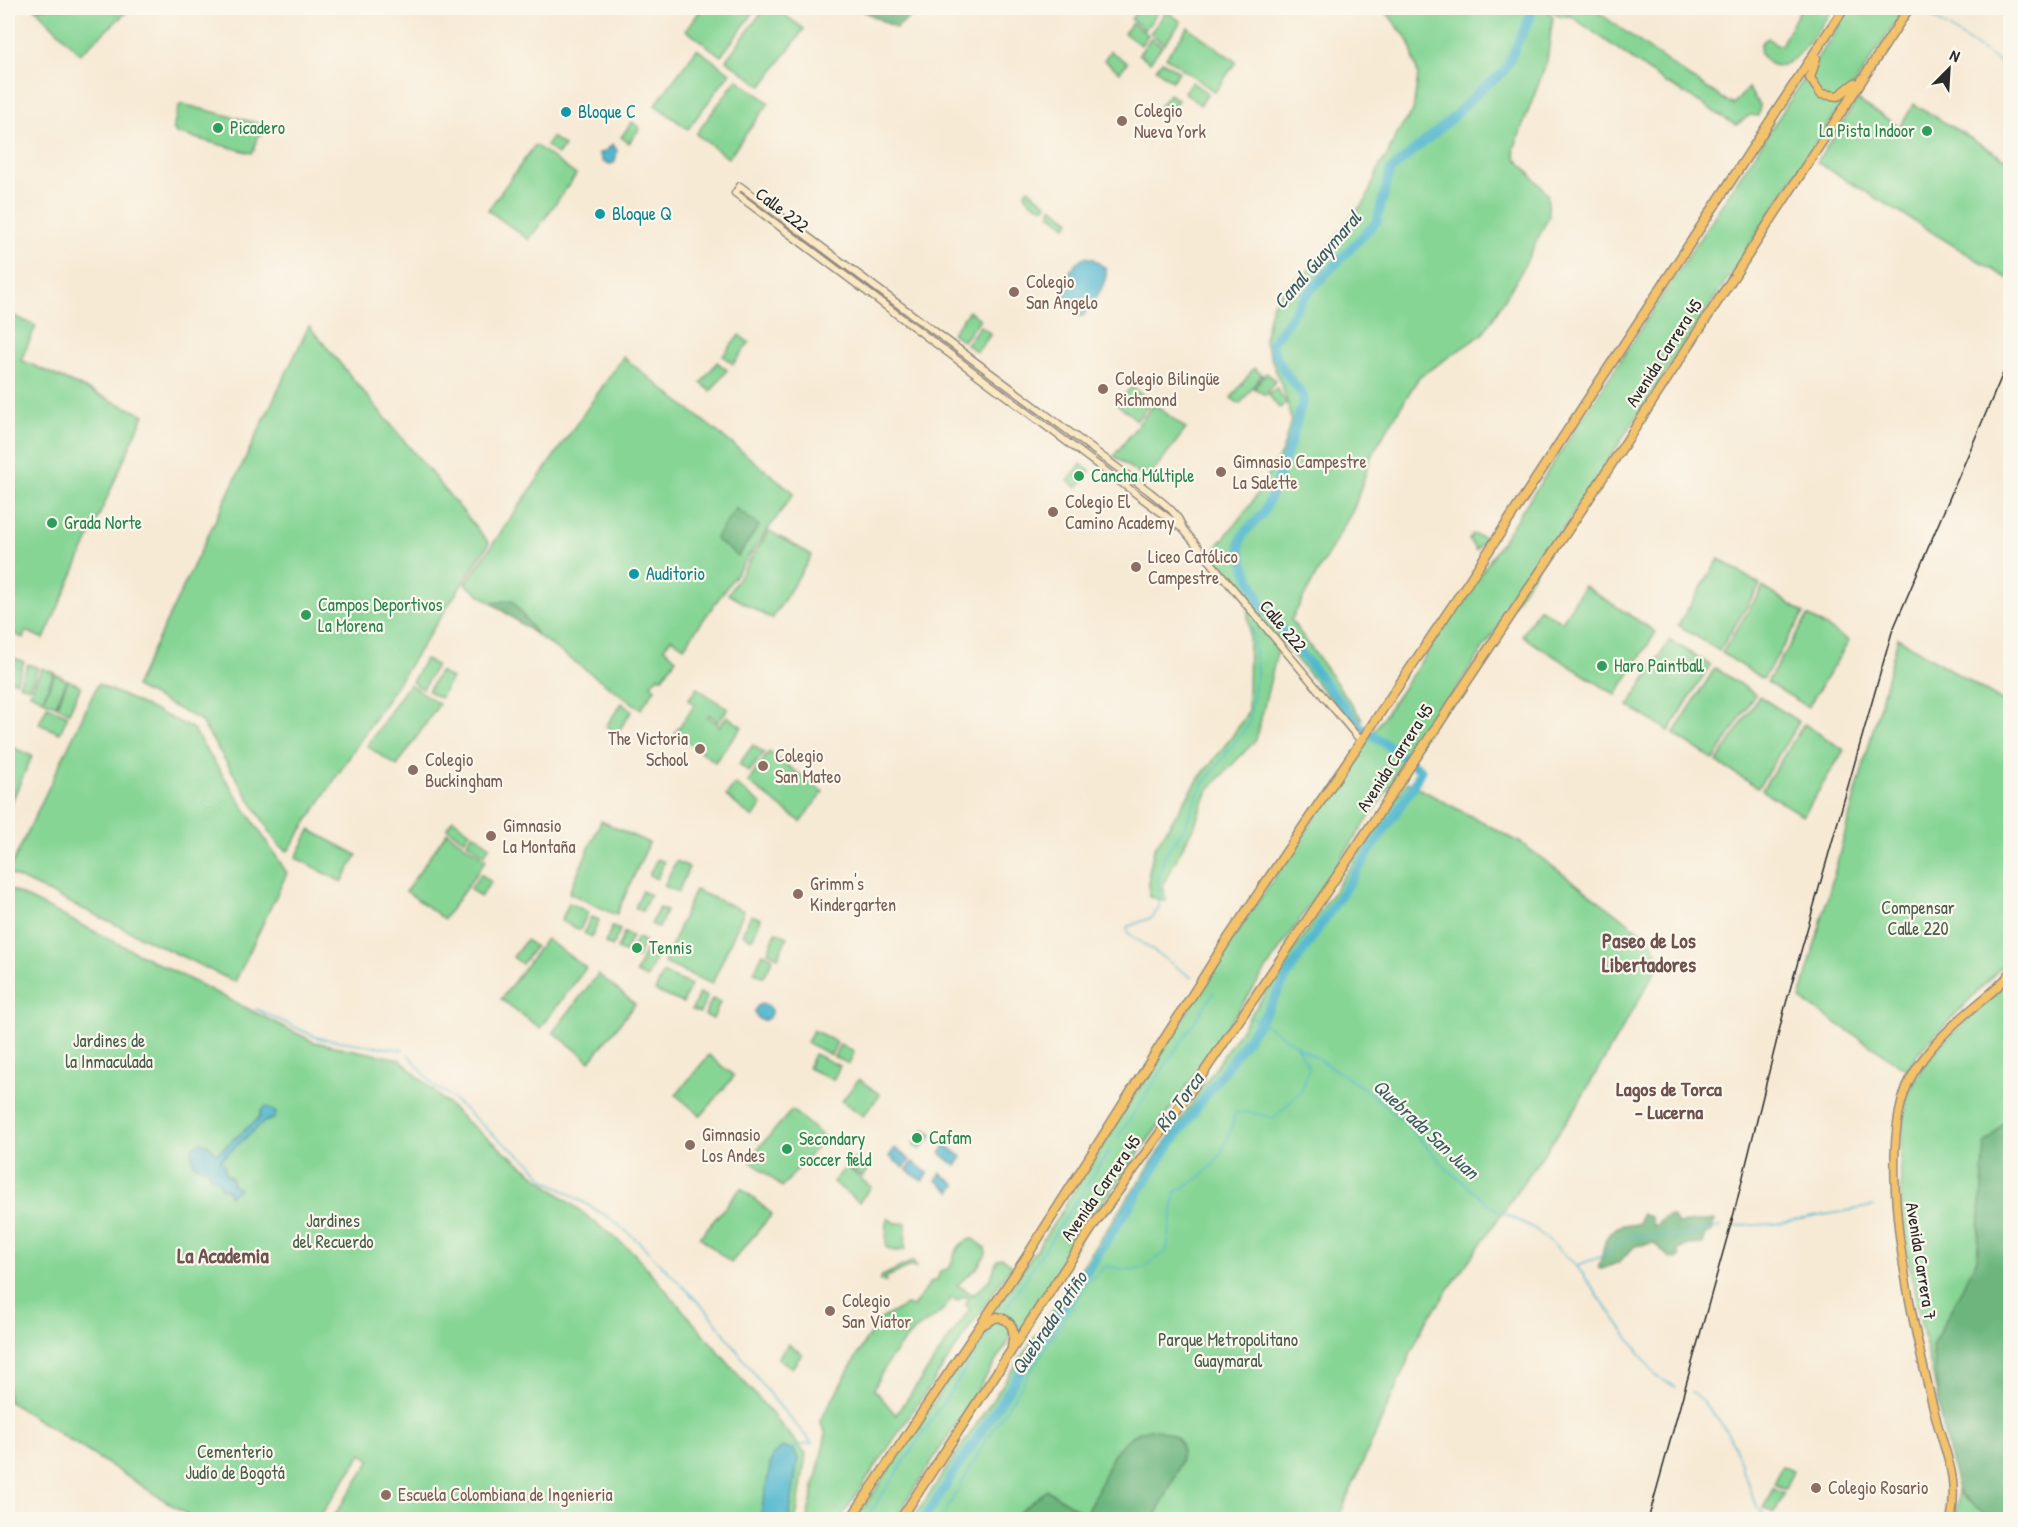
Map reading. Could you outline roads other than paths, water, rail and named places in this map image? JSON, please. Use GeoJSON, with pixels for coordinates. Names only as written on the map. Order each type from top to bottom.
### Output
{"type":"FeatureCollection","features":[{"type":"Feature","properties":{"kind":"highway","name":"Avenida Carrera 45"},"geometry":{"type":"LineString","coordinates":[[850,1520],[1083,1168],[1223,946],[1472,576],[1844,8]]}},
{"type":"Feature","properties":{"kind":"highway","name":"Avenida Carrera 45"},"geometry":{"type":"LineString","coordinates":[[900,1520],[1095,1223],[1202,1075],[1343,867],[1597,486],[1909,8]]}},
{"type":"Feature","properties":{"kind":"highway"},"geometry":{"type":"LineString","coordinates":[[1834,23],[1811,67],[1810,78],[1818,91],[1827,96],[1842,95],[1877,56]]}},
{"type":"Feature","properties":{"kind":"highway"},"geometry":{"type":"LineString","coordinates":[[978,1328],[991,1319],[1004,1318],[1013,1328],[1011,1350]]}},
{"type":"Feature","properties":{"kind":"main road","name":"Avenida Carrera 7"},"geometry":{"type":"LineString","coordinates":[[1951,1520],[1953,1475],[1937,1422],[1898,1231],[1895,1200],[1898,1130],[1906,1090],[1924,1057],[2010,973]]}},
{"type":"Feature","properties":{"kind":"street","name":"Calle 222"},"geometry":{"type":"LineString","coordinates":[[1183,529],[1177,516],[1150,492],[740,186],[735,193],[1183,529],[1360,741]]}},
{"type":"Feature","properties":{"kind":"water"},"geometry":{"type":"Polygon","coordinates":[[[613,144],[617,151],[615,162],[611,164],[603,162],[599,153],[605,152],[613,144]]]}},
{"type":"Feature","properties":{"kind":"water"},"geometry":{"type":"Polygon","coordinates":[[[1085,257],[1093,259],[1106,269],[1106,275],[1095,300],[1083,316],[1078,316],[1066,302],[1061,285],[1076,263],[1085,257]]]}},
{"type":"Feature","properties":{"kind":"water"},"geometry":{"type":"Polygon","coordinates":[[[763,1004],[771,1012],[763,1020],[755,1012],[763,1004]]]}},
{"type":"Feature","properties":{"kind":"water"},"geometry":{"type":"Polygon","coordinates":[[[266,1106],[276,1113],[275,1118],[264,1122],[220,1160],[224,1164],[226,1175],[231,1177],[233,1185],[239,1189],[229,1196],[228,1190],[221,1188],[219,1181],[210,1177],[209,1170],[193,1164],[192,1148],[201,1142],[210,1146],[216,1154],[259,1118],[266,1106]]]}},
{"type":"Feature","properties":{"kind":"water"},"geometry":{"type":"Polygon","coordinates":[[[925,1129],[932,1135],[920,1150],[913,1144],[925,1129]]]}},
{"type":"Feature","properties":{"kind":"water"},"geometry":{"type":"Polygon","coordinates":[[[946,1145],[962,1157],[956,1166],[940,1153],[946,1145]]]}},
{"type":"Feature","properties":{"kind":"water"},"geometry":{"type":"Polygon","coordinates":[[[895,1148],[910,1160],[904,1168],[889,1156],[895,1148]]]}},
{"type":"Feature","properties":{"kind":"water"},"geometry":{"type":"Polygon","coordinates":[[[913,1162],[928,1173],[922,1181],[907,1170],[913,1162]]]}},
{"type":"Feature","properties":{"kind":"water"},"geometry":{"type":"Polygon","coordinates":[[[941,1173],[956,1185],[951,1192],[936,1180],[941,1173]]]}},
{"type":"Feature","properties":{"kind":"water"},"geometry":{"type":"Polygon","coordinates":[[[782,1447],[794,1450],[798,1458],[789,1519],[755,1519],[761,1514],[772,1456],[782,1447]]]}},
{"type":"Feature","properties":{"kind":"water"},"geometry":{"type":"Polygon","coordinates":[[[703,1515],[755,1519],[705,1519],[703,1515]]]}},
{"type":"Feature","properties":{"kind":"waterway","name":"Río Torca"},"geometry":{"type":"LineString","coordinates":[[923,1520],[1167,1149],[1264,1016],[1292,968],[1411,790],[1421,770],[1359,725],[1259,601],[1242,557],[1240,544],[1243,535],[1264,511],[1287,455],[1304,397],[1283,369],[1271,345],[1304,297],[1377,221],[1390,171],[1450,120],[1479,91],[1504,72],[1534,8]]}},
{"type":"Feature","properties":{"kind":"waterway"},"geometry":{"type":"LineString","coordinates":[[1919,8],[2010,69]]}},
{"type":"Feature","properties":{"kind":"waterway","name":"Quebrada San Juan"},"geometry":{"type":"LineString","coordinates":[[1192,978],[1128,933],[1127,927],[1153,917],[1159,907],[1158,880],[1165,855],[1184,829],[1198,793],[1249,724],[1257,672],[1252,627]]}},
{"type":"Feature","properties":{"kind":"waterway"},"geometry":{"type":"LineString","coordinates":[[1118,1137],[1214,992]]}},
{"type":"Feature","properties":{"kind":"waterway"},"geometry":{"type":"LineString","coordinates":[[256,1009],[318,1038],[403,1050]]}},
{"type":"Feature","properties":{"kind":"waterway","name":"Quebrada San Juan"},"geometry":{"type":"LineString","coordinates":[[1253,1017],[1368,1091],[1405,1123],[1447,1169],[1492,1207],[1535,1229],[1576,1265],[1657,1377],[1676,1387]]}},
{"type":"Feature","properties":{"kind":"waterway","name":"Quebrada Patiño"},"geometry":{"type":"LineString","coordinates":[[941,1520],[982,1447],[1085,1286],[1106,1266],[1132,1270],[1145,1266],[1167,1250],[1175,1192],[1199,1178],[1216,1161],[1227,1140],[1235,1113],[1248,1112],[1274,1118],[1302,1090],[1309,1067],[1296,1045]]}},
{"type":"Feature","properties":{"kind":"waterway"},"geometry":{"type":"LineString","coordinates":[[408,1054],[435,1087],[446,1093],[497,1138],[531,1163],[544,1179],[610,1218],[639,1242],[710,1314],[770,1395],[812,1443],[790,1448]]}},
{"type":"Feature","properties":{"kind":"waterway"},"geometry":{"type":"LineString","coordinates":[[1006,1308],[1109,1151]]}},
{"type":"Feature","properties":{"kind":"waterway","name":"Quebrada San Juan"},"geometry":{"type":"LineString","coordinates":[[1735,1226],[1774,1224],[1874,1206]]}},
{"type":"Feature","properties":{"kind":"waterway","name":"Quebrada San Juan"},"geometry":{"type":"LineString","coordinates":[[1577,1265],[1600,1257],[1631,1236],[1685,1236],[1720,1227]]}},
{"type":"Feature","properties":{"kind":"waterway"},"geometry":{"type":"LineString","coordinates":[[865,1520],[991,1331]]}},
{"type":"Feature","properties":{"kind":"waterway","name":"Quebrada San Juan"},"geometry":{"type":"LineString","coordinates":[[1692,1392],[1715,1416],[1730,1437],[1755,1502],[1767,1520]]}},
{"type":"Feature","properties":{"kind":"railway"},"geometry":{"type":"LineString","coordinates":[[1648,1520],[1734,1213],[1785,1007],[1892,632],[2010,357]]}},
{"type":"Feature","properties":{"kind":"place","name":"Bloque C"},"geometry":{"type":"Point","coordinates":[566,112]}},
{"type":"Feature","properties":{"kind":"place","name":"Colegio Nueva York"},"geometry":{"type":"Point","coordinates":[1122,121]}},
{"type":"Feature","properties":{"kind":"place","name":"Picadero"},"geometry":{"type":"Point","coordinates":[218,128]}},
{"type":"Feature","properties":{"kind":"place","name":"La Pista Indoor"},"geometry":{"type":"Point","coordinates":[1927,131]}},
{"type":"Feature","properties":{"kind":"place","name":"Bloque Q"},"geometry":{"type":"Point","coordinates":[600,214]}},
{"type":"Feature","properties":{"kind":"place","name":"Colegio San Angelo"},"geometry":{"type":"Point","coordinates":[1014,292]}},
{"type":"Feature","properties":{"kind":"place","name":"Colegio Bilingüe Richmond"},"geometry":{"type":"Point","coordinates":[1103,389]}},
{"type":"Feature","properties":{"kind":"place","name":"Gimnasio Campestre La Salette"},"geometry":{"type":"Point","coordinates":[1221,472]}},
{"type":"Feature","properties":{"kind":"place","name":"Cancha Múltiple"},"geometry":{"type":"Point","coordinates":[1079,476]}},
{"type":"Feature","properties":{"kind":"place","name":"Colegio El Camino Academy"},"geometry":{"type":"Point","coordinates":[1053,512]}},
{"type":"Feature","properties":{"kind":"place","name":"Grada Norte"},"geometry":{"type":"Point","coordinates":[52,523]}},
{"type":"Feature","properties":{"kind":"place","name":"Liceo Católico Campestre"},"geometry":{"type":"Point","coordinates":[1136,567]}},
{"type":"Feature","properties":{"kind":"place","name":"Auditorio"},"geometry":{"type":"Point","coordinates":[634,574]}},
{"type":"Feature","properties":{"kind":"place","name":"Campos Deportivos La Morena"},"geometry":{"type":"Point","coordinates":[306,615]}},
{"type":"Feature","properties":{"kind":"place","name":"Haro Paintball"},"geometry":{"type":"Point","coordinates":[1602,666]}},
{"type":"Feature","properties":{"kind":"place","name":"The Victoria School"},"geometry":{"type":"Point","coordinates":[700,749]}},
{"type":"Feature","properties":{"kind":"place","name":"Colegio San Mateo"},"geometry":{"type":"Point","coordinates":[763,766]}},
{"type":"Feature","properties":{"kind":"place","name":"Colegio Buckingham"},"geometry":{"type":"Point","coordinates":[413,770]}},
{"type":"Feature","properties":{"kind":"place","name":"Gimnasio La Montaña"},"geometry":{"type":"Point","coordinates":[491,836]}},
{"type":"Feature","properties":{"kind":"place","name":"Grimm's Kindergarten"},"geometry":{"type":"Point","coordinates":[798,894]}},
{"type":"Feature","properties":{"kind":"place","name":"Tennis"},"geometry":{"type":"Point","coordinates":[637,948]}},
{"type":"Feature","properties":{"kind":"place","name":"Cafam"},"geometry":{"type":"Point","coordinates":[917,1138]}},
{"type":"Feature","properties":{"kind":"place","name":"Gimnasio Los Andes"},"geometry":{"type":"Point","coordinates":[690,1145]}},
{"type":"Feature","properties":{"kind":"place","name":"Secondary soccer field"},"geometry":{"type":"Point","coordinates":[787,1149]}},
{"type":"Feature","properties":{"kind":"place","name":"Colegio San Viator"},"geometry":{"type":"Point","coordinates":[830,1311]}},
{"type":"Feature","properties":{"kind":"place","name":"Colegio Rosario"},"geometry":{"type":"Point","coordinates":[1816,1488]}},
{"type":"Feature","properties":{"kind":"place","name":"Escuela Colombiana de Ingenieria"},"geometry":{"type":"Point","coordinates":[386,1495]}},
{"type":"Feature","properties":{"kind":"district","name":"Paseo de Los Libertadores"},"geometry":{"type":"Point","coordinates":[1649,953]}},
{"type":"Feature","properties":{"kind":"district","name":"Lagos de Torca - Lucerna"},"geometry":{"type":"Point","coordinates":[1669,1100]}},
{"type":"Feature","properties":{"kind":"district","name":"La Academia"},"geometry":{"type":"Point","coordinates":[223,1256]}},
{"type":"Feature","properties":{"kind":"water label","name":"Canal Guaymaral"},"geometry":{"type":"Point","coordinates":[1317,260]}},
{"type":"Feature","properties":{"kind":"park label","name":"Compensar Calle 220"},"geometry":{"type":"Point","coordinates":[1918,918]}},
{"type":"Feature","properties":{"kind":"park label","name":"Jardines de la Inmaculada"},"geometry":{"type":"Point","coordinates":[109,1051]}},
{"type":"Feature","properties":{"kind":"park label","name":"Jardines del Recuerdo"},"geometry":{"type":"Point","coordinates":[333,1231]}},
{"type":"Feature","properties":{"kind":"park label","name":"Parque Metropolitano Guaymaral"},"geometry":{"type":"Point","coordinates":[1228,1350]}},
{"type":"Feature","properties":{"kind":"park label","name":"Cementerio Judío de Bogotá"},"geometry":{"type":"Point","coordinates":[235,1462]}}]}
